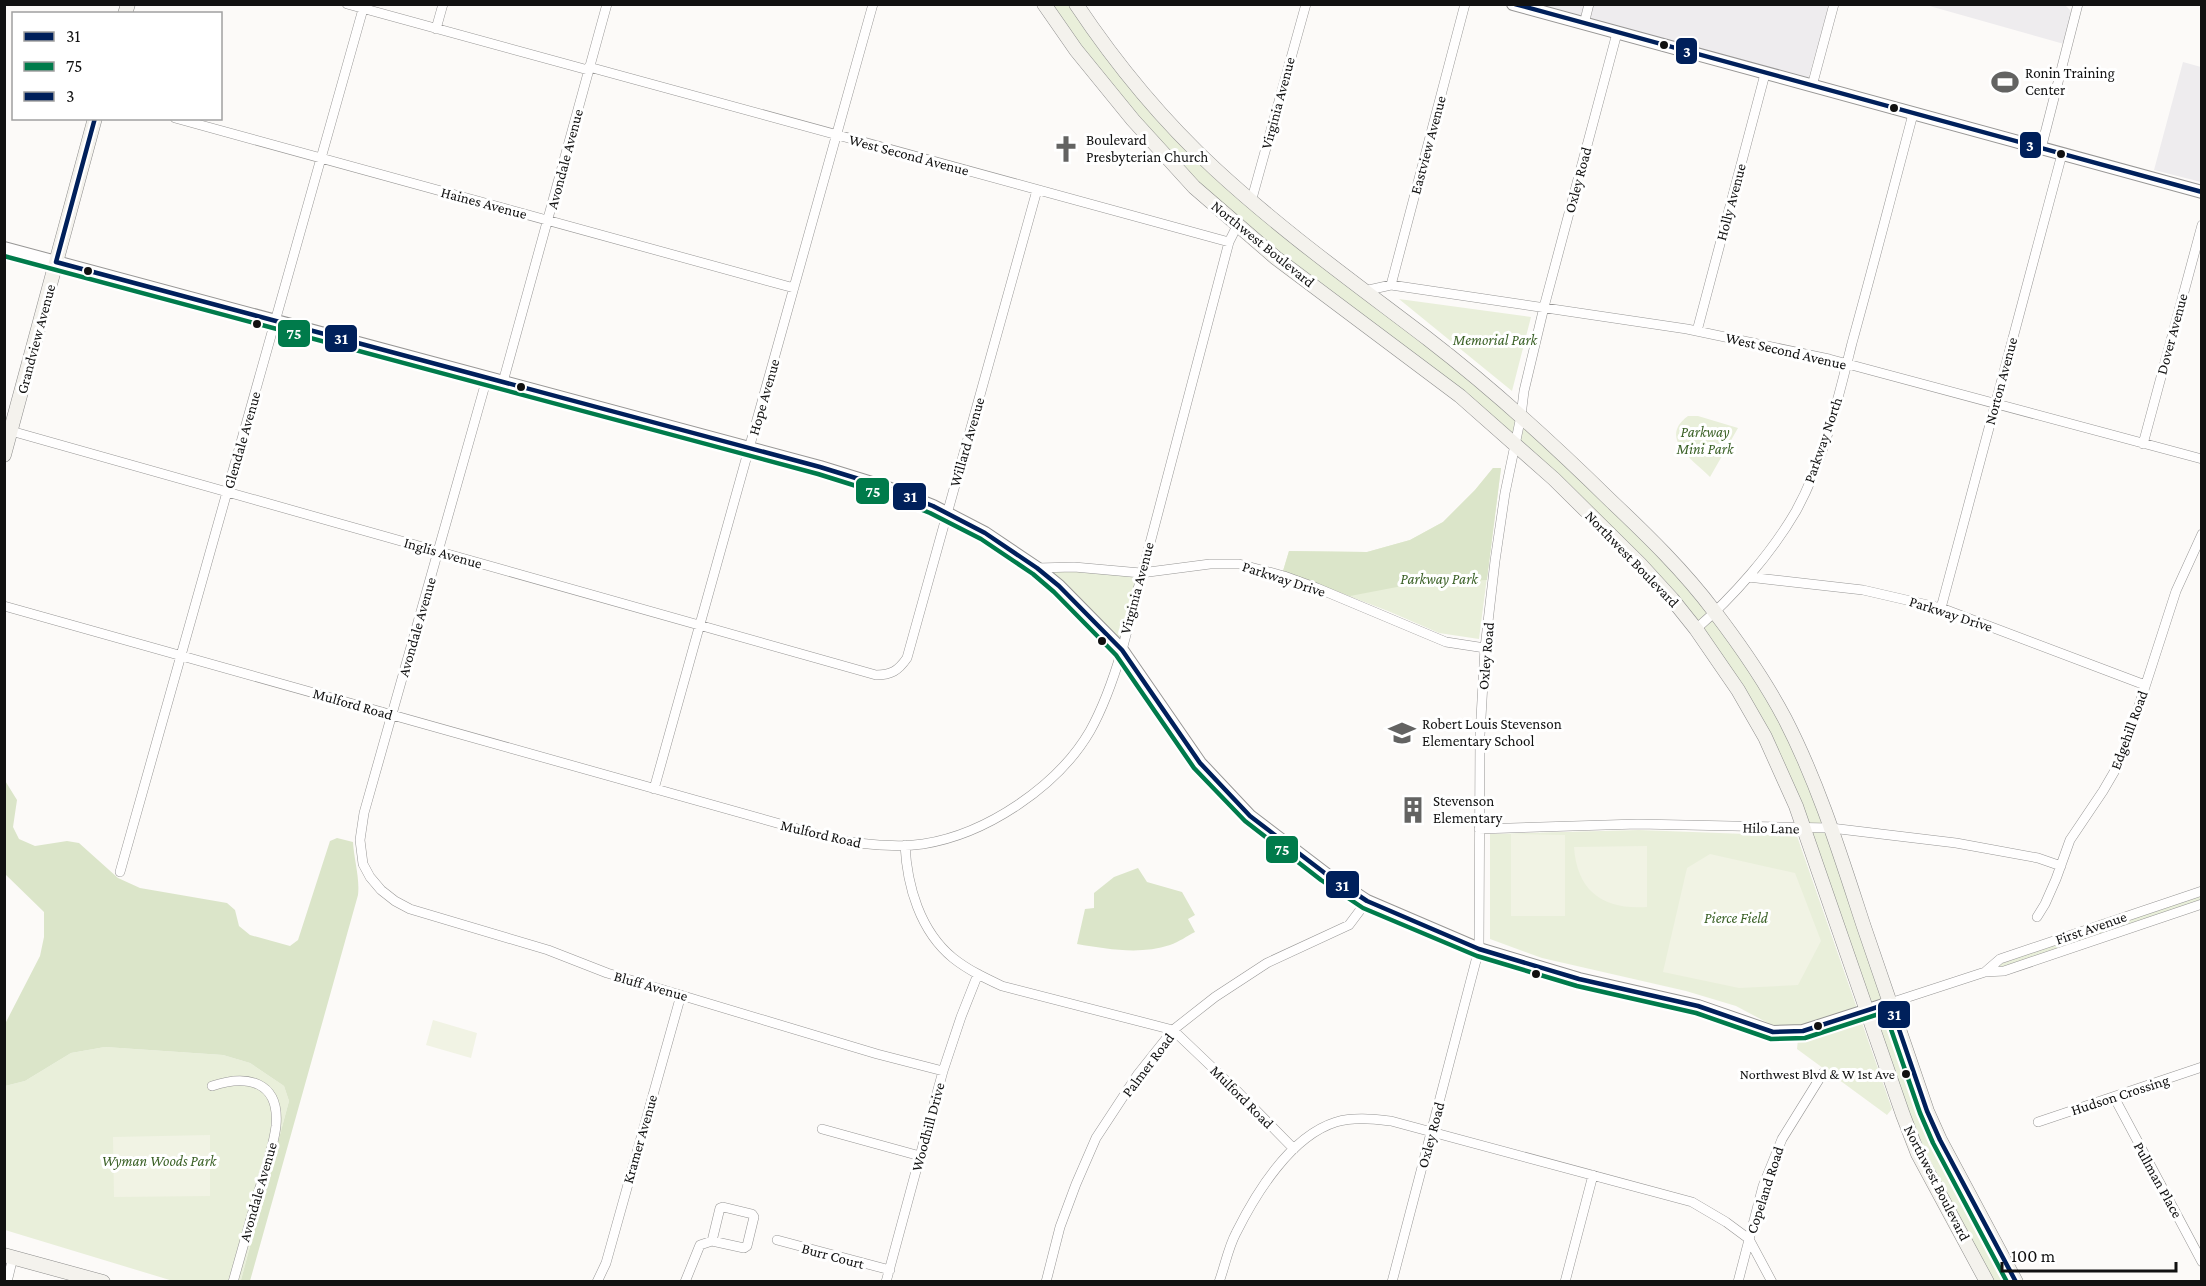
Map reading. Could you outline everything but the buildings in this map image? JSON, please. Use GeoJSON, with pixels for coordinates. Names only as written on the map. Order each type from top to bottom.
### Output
{"type":"FeatureCollection","features":[{"type":"Feature","properties":{"kind":"main road","name":"Northwest Boulevard"},"geometry":{"type":"LineString","coordinates":[[1044,4],[1076,50],[1133,120],[1194,187],[1276,258],[1460,396],[1554,479],[1640,564],[1696,629],[1738,690],[1765,737],[1797,806],[1918,1154],[1987,1281]]}},
{"type":"Feature","properties":{"kind":"main road","name":"Northwest Boulevard"},"geometry":{"type":"LineString","coordinates":[[1076,4],[1133,82],[1182,136],[1251,202],[1431,341],[1562,452],[1694,585],[1716,613],[1750,661],[1784,718],[1810,773],[1831,828],[1927,1111],[1940,1140],[2016,1281]]}},
{"type":"Feature","properties":{"kind":"main road","name":"Grandview Avenue"},"geometry":{"type":"LineString","coordinates":[[4,455],[94,120]]}},
{"type":"Feature","properties":{"kind":"main road"},"geometry":{"type":"LineString","coordinates":[[9,1256],[102,1281]]}},
{"type":"Feature","properties":{"kind":"street","name":"West Second Avenue"},"geometry":{"type":"LineString","coordinates":[[347,4],[1229,242]]}},
{"type":"Feature","properties":{"kind":"street"},"geometry":{"type":"LineString","coordinates":[[436,29],[443,4]]}},
{"type":"Feature","properties":{"kind":"street","name":"Avondale Avenue"},"geometry":{"type":"LineString","coordinates":[[503,382],[607,4]]}},
{"type":"Feature","properties":{"kind":"street","name":"Hope Avenue"},"geometry":{"type":"LineString","coordinates":[[654,789],[873,4]]}},
{"type":"Feature","properties":{"kind":"street","name":"Virginia Avenue"},"geometry":{"type":"LineString","coordinates":[[1251,202],[1306,4]]}},
{"type":"Feature","properties":{"kind":"street","name":"Eastview Avenue"},"geometry":{"type":"LineString","coordinates":[[1391,285],[1466,4]]}},
{"type":"Feature","properties":{"kind":"street"},"geometry":{"type":"LineString","coordinates":[[1513,4],[2202,192]]}},
{"type":"Feature","properties":{"kind":"street"},"geometry":{"type":"LineString","coordinates":[[1584,24],[1589,4]]}},
{"type":"Feature","properties":{"kind":"street"},"geometry":{"type":"LineString","coordinates":[[1812,86],[1834,4]]}},
{"type":"Feature","properties":{"kind":"street"},"geometry":{"type":"LineString","coordinates":[[2041,149],[2078,4]]}},
{"type":"Feature","properties":{"kind":"street","name":"Glendale Avenue"},"geometry":{"type":"LineString","coordinates":[[120,872],[363,9]]}},
{"type":"Feature","properties":{"kind":"street","name":"Oxley Road"},"geometry":{"type":"LineString","coordinates":[[1392,1281],[1479,949],[1480,735],[1485,648],[1505,493],[1524,391],[1544,307],[1617,33]]}},
{"type":"Feature","properties":{"kind":"street","name":"Holly Avenue"},"geometry":{"type":"LineString","coordinates":[[1697,331],[1765,74]]}},
{"type":"Feature","properties":{"kind":"street","name":"Parkway North"},"geometry":{"type":"LineString","coordinates":[[1696,629],[1716,613],[1748,578],[1795,512],[1805,491],[1823,447],[1847,364],[1913,114]]}},
{"type":"Feature","properties":{"kind":"street","name":"Haines Avenue"},"geometry":{"type":"LineString","coordinates":[[181,120],[794,288]]}},
{"type":"Feature","properties":{"kind":"street","name":"Norton Avenue"},"geometry":{"type":"LineString","coordinates":[[1941,608],[2062,154]]}},
{"type":"Feature","properties":{"kind":"street","name":"Willard Avenue"},"geometry":{"type":"LineString","coordinates":[[876,675],[894,672],[907,658],[1037,190]]}},
{"type":"Feature","properties":{"kind":"street","name":"Virginia Avenue"},"geometry":{"type":"LineString","coordinates":[[904,845],[926,843],[979,827],[1015,808],[1070,759],[1099,714],[1122,650],[1229,242],[1238,224]]}},
{"type":"Feature","properties":{"kind":"street","name":"Dover Avenue"},"geometry":{"type":"LineString","coordinates":[[2143,444],[2202,225]]}},
{"type":"Feature","properties":{"kind":"street","name":"First Avenue"},"geometry":{"type":"LineString","coordinates":[[4,248],[750,449],[888,488],[947,513],[986,533],[1037,568],[1077,604],[1122,650],[1200,763],[1226,792],[1250,816],[1326,874],[1367,901],[1479,949],[1579,979],[1698,1006],[1773,1032],[1803,1031],[1985,972],[2004,971],[2202,904]]}},
{"type":"Feature","properties":{"kind":"street","name":"West Second Avenue"},"geometry":{"type":"LineString","coordinates":[[1364,291],[1391,285],[1697,331],[1847,364],[2202,459]]}},
{"type":"Feature","properties":{"kind":"street","name":"Avondale Avenue"},"geometry":{"type":"LineString","coordinates":[[370,877],[363,864],[360,833],[364,813],[487,378]]}},
{"type":"Feature","properties":{"kind":"street","name":"Inglis Avenue"},"geometry":{"type":"LineString","coordinates":[[11,431],[876,675]]}},
{"type":"Feature","properties":{"kind":"street","name":"Edgehill Road"},"geometry":{"type":"LineString","coordinates":[[2037,917],[2045,904],[2070,840],[2117,767],[2176,591],[2202,534]]}},
{"type":"Feature","properties":{"kind":"street","name":"Parkway Drive"},"geometry":{"type":"LineString","coordinates":[[1037,568],[1074,567],[1141,573],[1218,563],[1239,564],[1317,588],[1446,642],[1485,648]]}},
{"type":"Feature","properties":{"kind":"street","name":"Parkway Drive"},"geometry":{"type":"LineString","coordinates":[[1748,578],[1863,590],[1941,608],[2145,685]]}},
{"type":"Feature","properties":{"kind":"street","name":"Mulford Road"},"geometry":{"type":"LineString","coordinates":[[4,606],[841,841],[873,845],[904,845],[913,895],[921,915],[932,933],[952,957],[1002,986],[1173,1030],[1294,1149]]}},
{"type":"Feature","properties":{"kind":"street","name":"Hilo Lane"},"geometry":{"type":"LineString","coordinates":[[1479,829],[1638,824],[1831,828],[1956,843],[2038,858],[2061,866]]}},
{"type":"Feature","properties":{"kind":"street","name":"Bluff Avenue"},"geometry":{"type":"LineString","coordinates":[[370,877],[381,890],[410,909],[548,950],[607,974],[877,1054],[944,1071]]}},
{"type":"Feature","properties":{"kind":"street","name":"First Avenue"},"geometry":{"type":"LineString","coordinates":[[1985,972],[2000,959],[2202,891]]}},
{"type":"Feature","properties":{"kind":"street","name":"Palmer Road"},"geometry":{"type":"LineString","coordinates":[[1046,1281],[1064,1216],[1096,1138],[1138,1074],[1173,1030],[1267,963],[1349,925],[1367,901]]}},
{"type":"Feature","properties":{"kind":"street","name":"Woodhill Drive"},"geometry":{"type":"LineString","coordinates":[[886,1281],[944,1071],[961,1017],[978,974]]}},
{"type":"Feature","properties":{"kind":"street","name":"Kramer Avenue"},"geometry":{"type":"LineString","coordinates":[[597,1281],[606,1263],[681,995]]}},
{"type":"Feature","properties":{"kind":"street","name":"Hudson Crossing"},"geometry":{"type":"LineString","coordinates":[[2038,1122],[2202,1067]]}},
{"type":"Feature","properties":{"kind":"street","name":"Copeland Road"},"geometry":{"type":"LineString","coordinates":[[1738,1281],[1763,1186],[1782,1139],[1823,1073]]}},
{"type":"Feature","properties":{"kind":"street","name":"Avondale Avenue"},"geometry":{"type":"LineString","coordinates":[[212,1086],[228,1080],[249,1080],[266,1090],[275,1110],[276,1126],[271,1150],[233,1281]]}},
{"type":"Feature","properties":{"kind":"street","name":"Pullman Place"},"geometry":{"type":"LineString","coordinates":[[2114,1098],[2202,1262]]}},
{"type":"Feature","properties":{"kind":"street"},"geometry":{"type":"LineString","coordinates":[[1219,1281],[1235,1235],[1266,1183],[1294,1149],[1307,1137],[1325,1126],[1353,1119],[1391,1121],[1692,1202],[1749,1239],[1772,1281]]}},
{"type":"Feature","properties":{"kind":"street"},"geometry":{"type":"LineString","coordinates":[[822,1129],[920,1156]]}},
{"type":"Feature","properties":{"kind":"street"},"geometry":{"type":"LineString","coordinates":[[1565,1281],[1593,1175]]}},
{"type":"Feature","properties":{"kind":"street"},"geometry":{"type":"LineString","coordinates":[[685,1281],[697,1248],[703,1243],[712,1241],[744,1248],[747,1246],[754,1217],[720,1208],[712,1241]]}},
{"type":"Feature","properties":{"kind":"street","name":"Burr Court"},"geometry":{"type":"LineString","coordinates":[[777,1240],[890,1270]]}},
{"type":"Feature","properties":{"kind":"street"},"geometry":{"type":"LineString","coordinates":[[7,1281],[9,1256]]}},
{"type":"Feature","properties":{"kind":"shaded area"},"geometry":{"type":"Polygon","coordinates":[[[1533,5],[1829,5],[1808,80],[1533,5]]]}},
{"type":"Feature","properties":{"kind":"shaded area"},"geometry":{"type":"Polygon","coordinates":[[[1926,5],[2065,5],[2073,13],[2064,44],[1926,5]]]}},
{"type":"Feature","properties":{"kind":"shaded area"},"geometry":{"type":"Polygon","coordinates":[[[2183,62],[2201,67],[2201,182],[2154,170],[2183,62]]]}},
{"type":"Feature","properties":{"kind":"green space"},"geometry":{"type":"Polygon","coordinates":[[[1044,5],[1076,5],[1182,136],[1431,341],[1694,585],[1784,718],[1927,1111],[2016,1281],[1987,1281],[1918,1154],[1796,806],[1696,629],[1554,479],[1194,187],[1044,5]]]}},
{"type":"Feature","properties":{"kind":"green space","name":"Memorial Park"},"geometry":{"type":"Polygon","coordinates":[[[1399,299],[1531,317],[1512,391],[1399,299]]]}},
{"type":"Feature","properties":{"kind":"green space","name":"Parkway Mini Park"},"geometry":{"type":"Polygon","coordinates":[[[1688,416],[1698,416],[1738,428],[1710,477],[1687,456],[1677,440],[1676,432],[1688,416]]]}},
{"type":"Feature","properties":{"kind":"green space","name":"Parkway Park"},"geometry":{"type":"Polygon","coordinates":[[[1493,468],[1501,468],[1479,639],[1439,633],[1283,571],[1289,551],[1367,552],[1410,540],[1443,522],[1493,468]]]}},
{"type":"Feature","properties":{"kind":"green space","name":"Parkway Park"},"geometry":{"type":"Polygon","coordinates":[[[1493,468],[1501,468],[1487,580],[1418,583],[1350,596],[1283,571],[1289,551],[1367,552],[1410,540],[1443,522],[1493,468]]]}},
{"type":"Feature","properties":{"kind":"green space"},"geometry":{"type":"Polygon","coordinates":[[[1049,571],[1138,575],[1121,641],[1049,571]]]}},
{"type":"Feature","properties":{"kind":"green space"},"geometry":{"type":"Polygon","coordinates":[[[4,779],[17,800],[13,827],[19,839],[35,846],[67,841],[79,843],[118,878],[140,888],[227,903],[235,910],[239,926],[250,935],[290,946],[298,940],[330,841],[337,838],[353,842],[358,895],[250,1281],[241,1280],[289,1101],[284,1086],[250,1063],[223,1055],[105,1047],[71,1053],[25,1081],[5,1086],[5,1024],[40,956],[44,937],[44,912],[5,874],[4,779]]]}},
{"type":"Feature","properties":{"kind":"green space","name":"Pierce Field"},"geometry":{"type":"Polygon","coordinates":[[[1639,830],[1797,836],[1892,1109],[1887,1115],[1797,1049],[1798,1039],[1736,1006],[1686,991],[1542,958],[1490,939],[1490,834],[1639,830]]]}},
{"type":"Feature","properties":{"kind":"green space"},"geometry":{"type":"Polygon","coordinates":[[[1511,834],[1565,835],[1565,916],[1511,916],[1511,834]]]}},
{"type":"Feature","properties":{"kind":"green space"},"geometry":{"type":"Polygon","coordinates":[[[1647,846],[1647,907],[1618,905],[1596,895],[1587,887],[1581,876],[1576,863],[1574,847],[1647,846]]]}},
{"type":"Feature","properties":{"kind":"green space"},"geometry":{"type":"Polygon","coordinates":[[[1710,854],[1795,873],[1821,941],[1798,985],[1739,988],[1663,972],[1687,868],[1710,854]]]}},
{"type":"Feature","properties":{"kind":"green space"},"geometry":{"type":"Polygon","coordinates":[[[1138,868],[1147,882],[1182,892],[1195,915],[1188,919],[1195,932],[1170,945],[1147,950],[1100,948],[1077,944],[1085,909],[1094,908],[1094,893],[1114,877],[1138,868]]]}},
{"type":"Feature","properties":{"kind":"green space"},"geometry":{"type":"Polygon","coordinates":[[[2201,891],[2201,904],[2004,971],[1985,972],[2000,959],[2201,891]]]}},
{"type":"Feature","properties":{"kind":"green space"},"geometry":{"type":"Polygon","coordinates":[[[433,1020],[477,1033],[471,1058],[426,1045],[433,1020]]]}},
{"type":"Feature","properties":{"kind":"green space","name":"Wyman Woods Park"},"geometry":{"type":"Polygon","coordinates":[[[105,1047],[223,1055],[250,1063],[284,1086],[289,1101],[241,1280],[238,1282],[173,1281],[5,1230],[5,1086],[25,1081],[71,1053],[105,1047]]]}},
{"type":"Feature","properties":{"kind":"green space"},"geometry":{"type":"Polygon","coordinates":[[[210,1135],[210,1196],[114,1197],[113,1137],[210,1135]]]}},
{"type":"Feature","properties":{"kind":"transit line","name":"3"},"geometry":{"type":"LineString","coordinates":[[1515,4],[2202,192]]}},
{"type":"Feature","properties":{"kind":"transit line","name":"31"},"geometry":{"type":"LineString","coordinates":[[56,262],[94,120]]}},
{"type":"Feature","properties":{"kind":"transit line","name":"75"},"geometry":{"type":"LineString","coordinates":[[4,256],[818,474],[885,495],[930,513],[981,539],[1033,574],[1054,592],[1116,655],[1194,768],[1245,821],[1321,880],[1363,908],[1477,956],[1577,986],[1696,1013],[1771,1039],[1805,1038],[1885,1012],[1920,1113],[1933,1143],[2007,1282]]}},
{"type":"Feature","properties":{"kind":"transit line","name":"31"},"geometry":{"type":"LineString","coordinates":[[56,262],[820,467],[888,488],[933,506],[985,533],[1037,568],[1059,586],[1122,650],[1200,763],[1250,816],[1326,874],[1367,901],[1479,949],[1579,979],[1698,1006],[1773,1032],[1803,1031],[1890,1003],[1927,1111],[1940,1140],[2016,1282]]}},
{"type":"Feature","properties":{"kind":"place","name":"Ronin Training Center"},"geometry":{"type":"Point","coordinates":[2005,82]}},
{"type":"Feature","properties":{"kind":"place","name":"Boulevard Presbyterian Church"},"geometry":{"type":"Point","coordinates":[1066,149]}},
{"type":"Feature","properties":{"kind":"place","name":"Robert Louis Stevenson Elementary School"},"geometry":{"type":"Point","coordinates":[1402,733]}},
{"type":"Feature","properties":{"kind":"place","name":"Stevenson Elementary"},"geometry":{"type":"Point","coordinates":[1413,810]}},
{"type":"Feature","properties":{"kind":"place","name":"Northwest Blvd & W 1st Ave"},"geometry":{"type":"Point","coordinates":[1906,1074]}}]}
